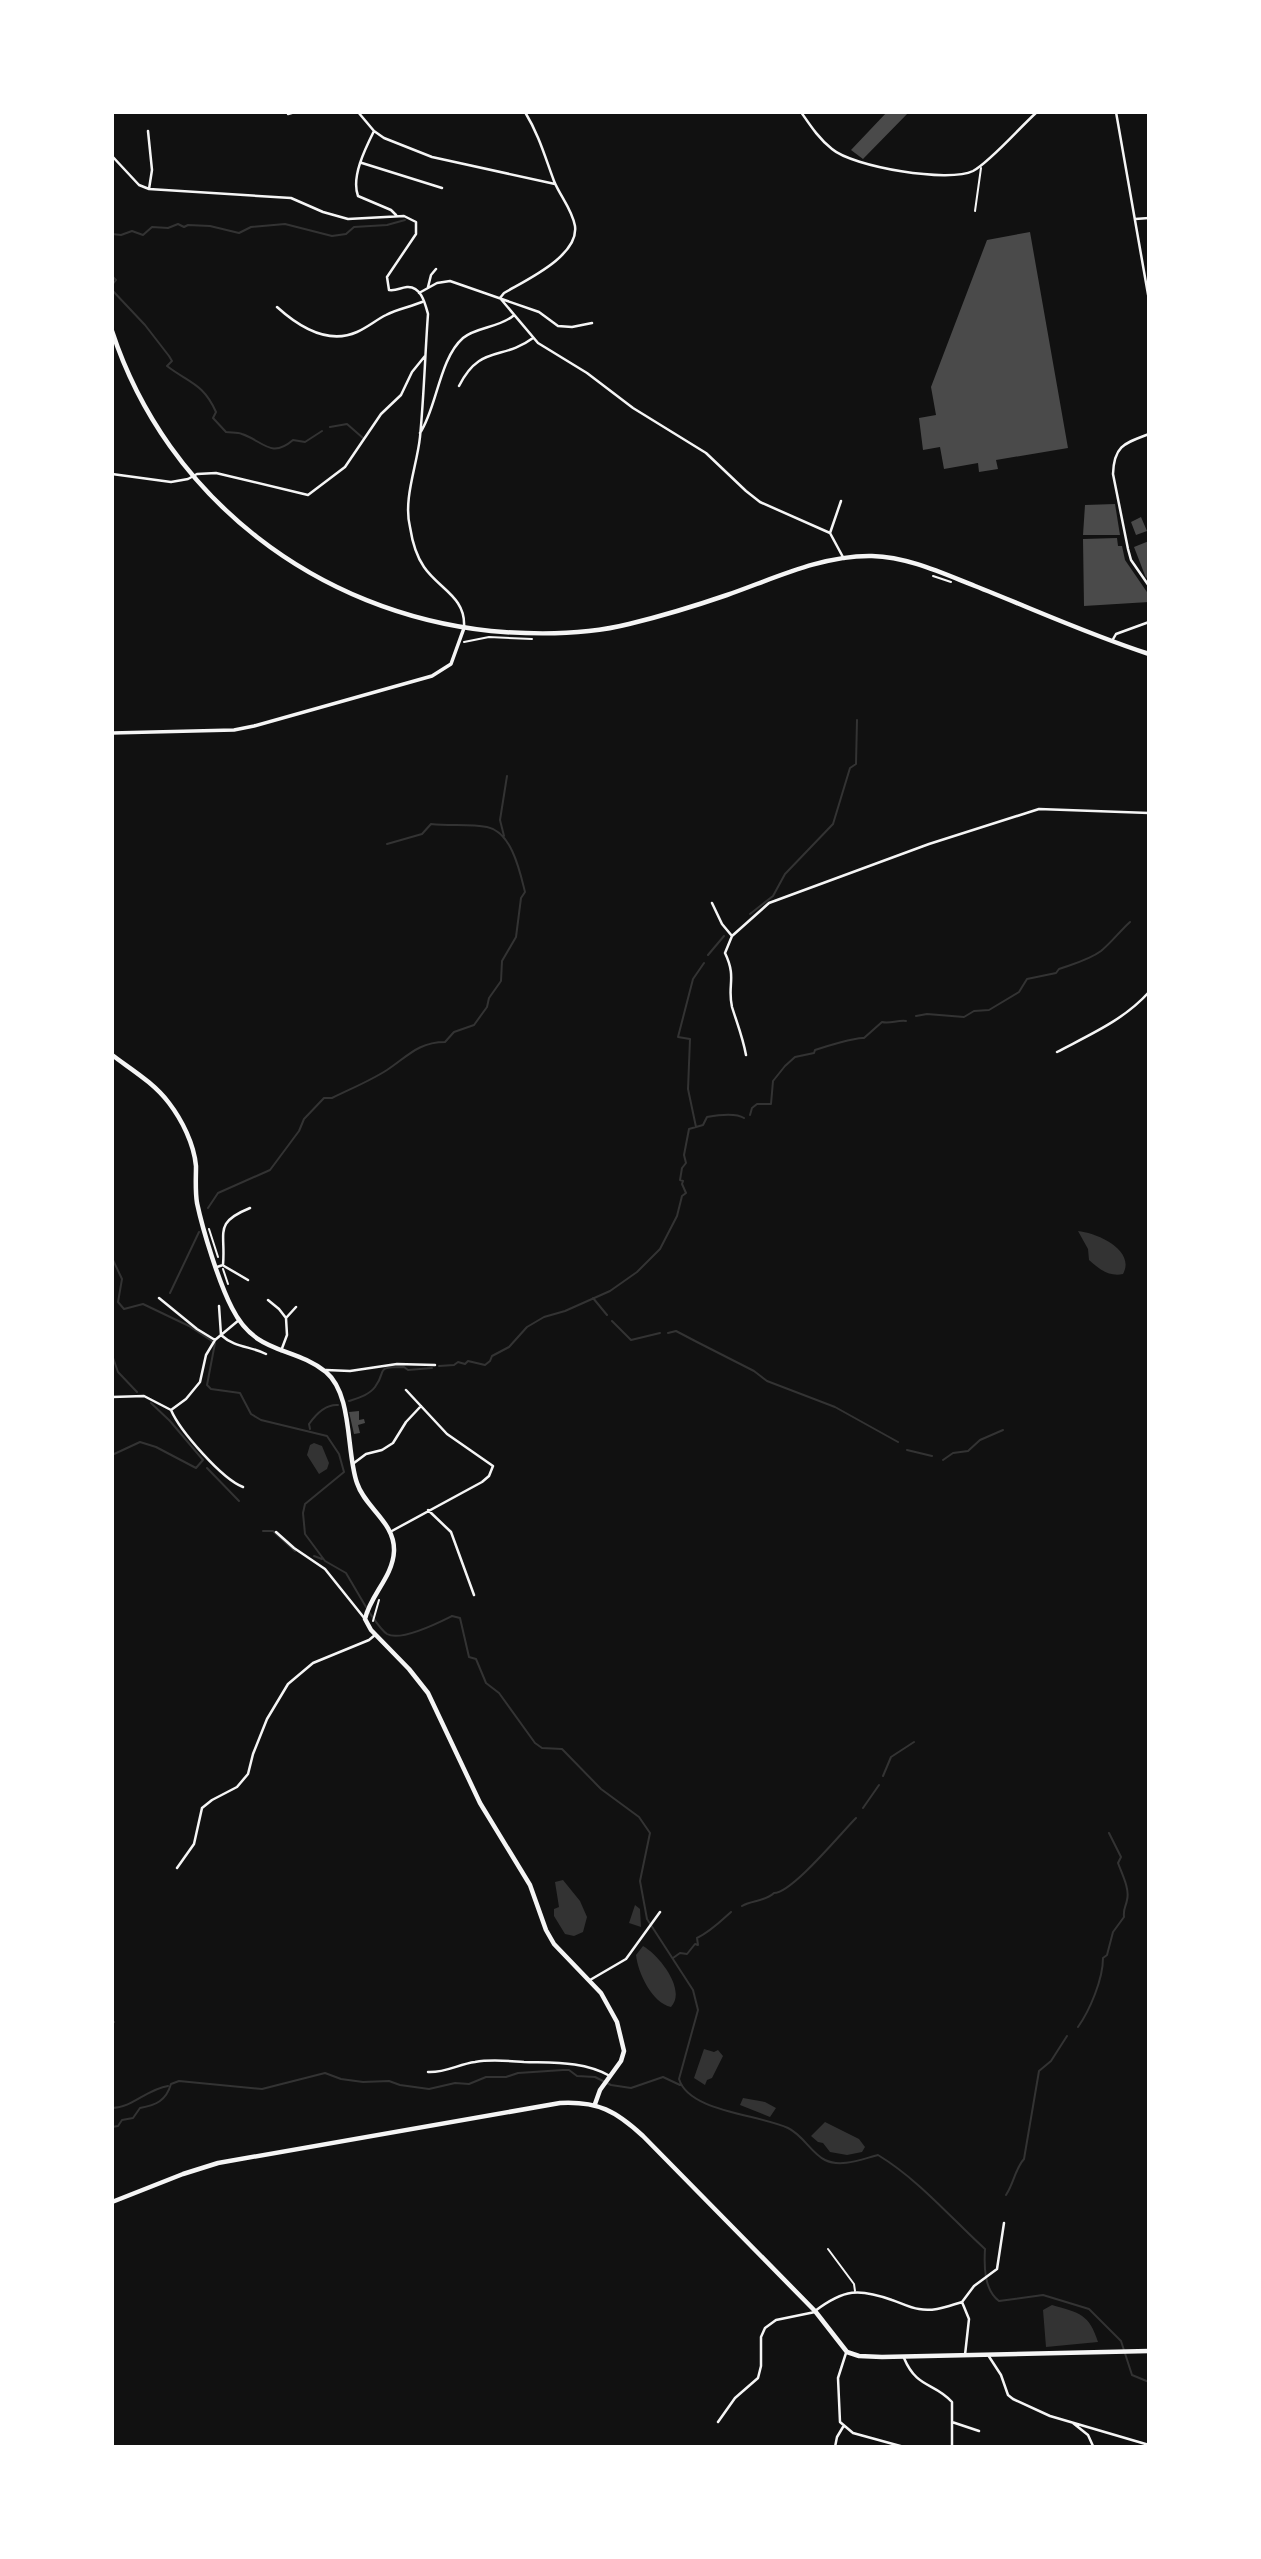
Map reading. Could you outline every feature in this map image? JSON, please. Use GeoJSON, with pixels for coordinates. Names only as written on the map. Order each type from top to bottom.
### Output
{"type":"FeatureCollection","features":[{"type":"Feature","properties":{"kind":"main road"},"geometry":{"type":"LineString","coordinates":[[112,331],[114,343],[153,419],[193,476],[221,506],[273,551],[313,576],[381,607],[464,628],[537,634],[578,632],[627,625],[807,568],[844,559],[876,556],[918,564],[1149,654]]}},
{"type":"Feature","properties":{"kind":"main road"},"geometry":{"type":"LineString","coordinates":[[112,1055],[159,1091],[182,1124],[194,1153],[197,1203],[231,1306],[239,1320],[255,1339],[323,1370],[338,1389],[357,1483],[390,1532],[394,1546],[394,1558],[374,1607],[365,1617],[376,1635],[410,1669],[428,1693],[493,1828],[530,1885],[546,1930],[554,1944],[590,1980],[610,2007],[622,2036],[623,2056],[603,2085],[595,2105]]}},
{"type":"Feature","properties":{"kind":"main road"},"geometry":{"type":"LineString","coordinates":[[112,2202],[183,2174],[218,2164],[560,2103],[595,2105],[626,2121],[643,2136],[816,2311],[847,2352],[859,2356],[1149,2351]]}},
{"type":"Feature","properties":{"kind":"street"},"geometry":{"type":"LineString","coordinates":[[288,114],[295,112]]}},
{"type":"Feature","properties":{"kind":"street"},"geometry":{"type":"LineString","coordinates":[[358,112],[374,131],[384,138],[432,157],[555,184]]}},
{"type":"Feature","properties":{"kind":"street"},"geometry":{"type":"LineString","coordinates":[[500,298],[554,262],[568,248],[574,236],[575,226],[570,213],[555,184],[544,148],[525,112]]}},
{"type":"Feature","properties":{"kind":"street"},"geometry":{"type":"LineString","coordinates":[[801,112],[832,150],[845,158],[870,167],[960,175],[981,165],[1037,112]]}},
{"type":"Feature","properties":{"kind":"street"},"geometry":{"type":"LineString","coordinates":[[1116,112],[1149,300]]}},
{"type":"Feature","properties":{"kind":"street"},"geometry":{"type":"LineString","coordinates":[[148,131],[152,170],[149,189]]}},
{"type":"Feature","properties":{"kind":"street"},"geometry":{"type":"LineString","coordinates":[[374,131],[362,163],[356,188],[358,196],[391,210],[396,215]]}},
{"type":"Feature","properties":{"kind":"street"},"geometry":{"type":"LineString","coordinates":[[112,156],[139,185],[149,189],[291,198],[348,219],[396,215],[413,219],[418,224],[418,230],[387,277],[387,286],[395,291],[412,287],[419,293],[428,314],[420,433],[408,508],[410,527],[422,564],[433,579],[457,598],[465,620],[451,664],[432,676],[234,730],[112,733]]}},
{"type":"Feature","properties":{"kind":"street"},"geometry":{"type":"LineString","coordinates":[[362,163],[442,188]]}},
{"type":"Feature","properties":{"kind":"street"},"geometry":{"type":"LineString","coordinates":[[1136,219],[1149,218]]}},
{"type":"Feature","properties":{"kind":"street"},"geometry":{"type":"LineString","coordinates":[[428,287],[431,275],[436,269]]}},
{"type":"Feature","properties":{"kind":"street"},"geometry":{"type":"LineString","coordinates":[[419,293],[428,287],[450,281],[539,312],[564,327],[592,323]]}},
{"type":"Feature","properties":{"kind":"street"},"geometry":{"type":"LineString","coordinates":[[500,298],[533,338],[550,352],[587,373],[625,402],[706,453],[760,502],[830,533],[844,559]]}},
{"type":"Feature","properties":{"kind":"street"},"geometry":{"type":"LineString","coordinates":[[277,307],[289,318],[316,333],[341,335],[354,334],[390,312],[424,301]]}},
{"type":"Feature","properties":{"kind":"street"},"geometry":{"type":"LineString","coordinates":[[420,433],[443,372],[461,340],[474,332],[498,326],[513,316]]}},
{"type":"Feature","properties":{"kind":"street"},"geometry":{"type":"LineString","coordinates":[[459,386],[478,359],[511,350],[533,338]]}},
{"type":"Feature","properties":{"kind":"street"},"geometry":{"type":"LineString","coordinates":[[112,474],[180,482],[193,476],[216,472],[308,495],[345,467],[381,414],[401,395],[412,372],[425,356]]}},
{"type":"Feature","properties":{"kind":"street"},"geometry":{"type":"LineString","coordinates":[[1149,434],[1121,446],[1113,461],[1113,474],[1131,559],[1149,586]]}},
{"type":"Feature","properties":{"kind":"street"},"geometry":{"type":"LineString","coordinates":[[830,533],[841,501]]}},
{"type":"Feature","properties":{"kind":"street"},"geometry":{"type":"LineString","coordinates":[[1112,641],[1116,634],[1149,622]]}},
{"type":"Feature","properties":{"kind":"street"},"geometry":{"type":"LineString","coordinates":[[746,1055],[743,1035],[731,998],[731,967],[725,953],[732,936],[769,903],[940,841],[1039,809],[1149,813]]}},
{"type":"Feature","properties":{"kind":"street"},"geometry":{"type":"LineString","coordinates":[[712,903],[722,924],[732,936]]}},
{"type":"Feature","properties":{"kind":"street"},"geometry":{"type":"LineString","coordinates":[[1056,1052],[1109,1024],[1130,1010],[1149,992]]}},
{"type":"Feature","properties":{"kind":"street"},"geometry":{"type":"LineString","coordinates":[[248,1280],[220,1266],[224,1224],[230,1216],[250,1208]]}},
{"type":"Feature","properties":{"kind":"street"},"geometry":{"type":"LineString","coordinates":[[159,1298],[215,1340]]}},
{"type":"Feature","properties":{"kind":"street"},"geometry":{"type":"LineString","coordinates":[[268,1300],[286,1318],[287,1335],[281,1351]]}},
{"type":"Feature","properties":{"kind":"street"},"geometry":{"type":"LineString","coordinates":[[219,1306],[221,1335],[229,1343],[266,1354]]}},
{"type":"Feature","properties":{"kind":"street"},"geometry":{"type":"LineString","coordinates":[[286,1318],[296,1307]]}},
{"type":"Feature","properties":{"kind":"street"},"geometry":{"type":"LineString","coordinates":[[171,1410],[186,1399],[200,1382],[206,1355],[215,1340],[239,1320]]}},
{"type":"Feature","properties":{"kind":"street"},"geometry":{"type":"LineString","coordinates":[[323,1370],[350,1371],[397,1364],[435,1365]]}},
{"type":"Feature","properties":{"kind":"street"},"geometry":{"type":"LineString","coordinates":[[390,1532],[482,1482],[489,1476],[493,1466],[447,1434],[406,1390]]}},
{"type":"Feature","properties":{"kind":"street"},"geometry":{"type":"LineString","coordinates":[[112,1397],[145,1396],[171,1410],[216,1469],[243,1487]]}},
{"type":"Feature","properties":{"kind":"street"},"geometry":{"type":"LineString","coordinates":[[353,1463],[369,1452],[382,1450],[393,1443],[421,1406]]}},
{"type":"Feature","properties":{"kind":"street"},"geometry":{"type":"LineString","coordinates":[[428,1510],[452,1532],[474,1595]]}},
{"type":"Feature","properties":{"kind":"street"},"geometry":{"type":"LineString","coordinates":[[276,1532],[325,1569],[365,1617]]}},
{"type":"Feature","properties":{"kind":"street"},"geometry":{"type":"LineString","coordinates":[[177,1868],[194,1844],[202,1808],[237,1787],[248,1774],[267,1719],[288,1684],[313,1663],[376,1635]]}},
{"type":"Feature","properties":{"kind":"street"},"geometry":{"type":"LineString","coordinates":[[590,1980],[626,1959],[660,1912]]}},
{"type":"Feature","properties":{"kind":"street"},"geometry":{"type":"LineString","coordinates":[[428,2071],[438,2072],[466,2063],[492,2059],[572,2063],[600,2070],[609,2077]]}},
{"type":"Feature","properties":{"kind":"street"},"geometry":{"type":"LineString","coordinates":[[718,2422],[735,2398],[758,2378],[761,2367],[761,2337],[765,2328],[776,2320],[816,2311],[833,2297],[855,2291],[868,2292],[918,2309],[939,2309],[962,2302],[980,2281],[997,2269],[1004,2223]]}},
{"type":"Feature","properties":{"kind":"street"},"geometry":{"type":"LineString","coordinates":[[962,2302],[969,2319],[965,2355]]}},
{"type":"Feature","properties":{"kind":"street"},"geometry":{"type":"LineString","coordinates":[[847,2352],[838,2378],[839,2417],[843,2427],[853,2433],[904,2447]]}},
{"type":"Feature","properties":{"kind":"street"},"geometry":{"type":"LineString","coordinates":[[903,2355],[916,2379],[946,2395],[952,2402],[952,2447]]}},
{"type":"Feature","properties":{"kind":"street"},"geometry":{"type":"LineString","coordinates":[[988,2355],[1001,2375],[1008,2395],[1049,2416],[1149,2445]]}},
{"type":"Feature","properties":{"kind":"street"},"geometry":{"type":"LineString","coordinates":[[952,2421],[979,2431]]}},
{"type":"Feature","properties":{"kind":"street"},"geometry":{"type":"LineString","coordinates":[[1073,2423],[1088,2435],[1093,2446]]}},
{"type":"Feature","properties":{"kind":"street"},"geometry":{"type":"LineString","coordinates":[[835,2447],[836,2437],[843,2427]]}},
{"type":"Feature","properties":{"kind":"lane"},"geometry":{"type":"LineString","coordinates":[[975,211],[982,177],[981,165]]}},
{"type":"Feature","properties":{"kind":"lane"},"geometry":{"type":"LineString","coordinates":[[828,2249],[854,2284],[855,2291]]}},
{"type":"Feature","properties":{"kind":"path"},"geometry":{"type":"LineString","coordinates":[[927,573],[960,586]]}},
{"type":"Feature","properties":{"kind":"path"},"geometry":{"type":"LineString","coordinates":[[207,1222],[229,1291]]}},
{"type":"Feature","properties":{"kind":"path"},"geometry":{"type":"LineString","coordinates":[[372,1623],[374,1607],[380,1597]]}},
{"type":"Feature","properties":{"kind":"shaded area"},"geometry":{"type":"Polygon","coordinates":[[[1078,1231],[1104,1239],[1119,1250],[1126,1265],[1123,1274],[1109,1273],[1089,1260],[1088,1249],[1078,1231]]]}},
{"type":"Feature","properties":{"kind":"shaded area"},"geometry":{"type":"Polygon","coordinates":[[[314,1443],[322,1446],[329,1463],[327,1469],[319,1474],[307,1455],[310,1445],[314,1443]]]}},
{"type":"Feature","properties":{"kind":"shaded area"},"geometry":{"type":"Polygon","coordinates":[[[563,1880],[580,1901],[587,1917],[583,1932],[574,1936],[565,1934],[554,1916],[554,1909],[559,1907],[555,1882],[563,1880]]]}},
{"type":"Feature","properties":{"kind":"shaded area"},"geometry":{"type":"Polygon","coordinates":[[[635,1905],[640,1909],[641,1927],[629,1923],[635,1905]]]}},
{"type":"Feature","properties":{"kind":"shaded area"},"geometry":{"type":"Polygon","coordinates":[[[643,1946],[669,1974],[676,1992],[671,2007],[652,1994],[643,1978],[636,1955],[643,1946]]]}},
{"type":"Feature","properties":{"kind":"shaded area"},"geometry":{"type":"Polygon","coordinates":[[[704,2049],[714,2052],[718,2050],[723,2056],[712,2078],[707,2080],[705,2085],[694,2078],[704,2049]]]}},
{"type":"Feature","properties":{"kind":"shaded area"},"geometry":{"type":"Polygon","coordinates":[[[743,2098],[765,2102],[776,2108],[770,2117],[740,2105],[743,2098]]]}},
{"type":"Feature","properties":{"kind":"shaded area"},"geometry":{"type":"Polygon","coordinates":[[[825,2122],[859,2139],[865,2147],[862,2152],[847,2155],[830,2152],[823,2143],[811,2136],[825,2122]]]}},
{"type":"Feature","properties":{"kind":"shaded area"},"geometry":{"type":"Polygon","coordinates":[[[1052,2305],[1070,2310],[1087,2320],[1098,2342],[1046,2347],[1043,2310],[1052,2305]]]}},
{"type":"Feature","properties":{"kind":"building"},"geometry":{"type":"Polygon","coordinates":[[[887,112],[909,112],[863,159],[851,150],[887,112]]]}},
{"type":"Feature","properties":{"kind":"building"},"geometry":{"type":"Polygon","coordinates":[[[1030,232],[1068,448],[996,460],[998,469],[979,472],[978,463],[944,469],[940,447],[923,450],[919,418],[936,415],[931,387],[987,240],[1030,232]]]}},
{"type":"Feature","properties":{"kind":"building"},"geometry":{"type":"Polygon","coordinates":[[[1115,504],[1120,535],[1083,535],[1085,505],[1115,504]]]}},
{"type":"Feature","properties":{"kind":"building"},"geometry":{"type":"Polygon","coordinates":[[[1141,517],[1147,531],[1136,535],[1131,522],[1141,517]]]}},
{"type":"Feature","properties":{"kind":"building"},"geometry":{"type":"Polygon","coordinates":[[[1117,538],[1125,560],[1149,595],[1149,602],[1084,606],[1083,539],[1117,538]]]}},
{"type":"Feature","properties":{"kind":"building"},"geometry":{"type":"Polygon","coordinates":[[[1149,541],[1149,576],[1146,578],[1134,547],[1149,541]]]}},
{"type":"Feature","properties":{"kind":"building"},"geometry":{"type":"Polygon","coordinates":[[[359,1411],[359,1420],[364,1419],[365,1423],[358,1425],[360,1433],[354,1434],[349,1412],[359,1411]]]}},
{"type":"Feature","properties":{"kind":"waterway"},"geometry":{"type":"LineString","coordinates":[[112,234],[121,235],[132,231],[143,235],[152,227],[168,228],[178,224],[184,227],[210,226],[239,233],[251,227],[285,224],[332,236],[346,234],[354,227],[387,225],[405,220]]}},
{"type":"Feature","properties":{"kind":"waterway"},"geometry":{"type":"LineString","coordinates":[[112,276],[116,280],[112,285]]}},
{"type":"Feature","properties":{"kind":"waterway"},"geometry":{"type":"LineString","coordinates":[[112,290],[169,356],[172,361],[167,366],[195,384],[206,395],[216,412],[213,418],[226,432],[242,434],[267,447],[279,448],[293,440],[305,442],[322,431]]}},
{"type":"Feature","properties":{"kind":"waterway"},"geometry":{"type":"LineString","coordinates":[[330,427],[347,424],[363,438]]}},
{"type":"Feature","properties":{"kind":"waterway"},"geometry":{"type":"LineString","coordinates":[[750,914],[773,896],[785,874],[833,824],[850,768],[856,764],[857,720]]}},
{"type":"Feature","properties":{"kind":"waterway"},"geometry":{"type":"LineString","coordinates":[[504,836],[500,820],[507,776]]}},
{"type":"Feature","properties":{"kind":"waterway"},"geometry":{"type":"LineString","coordinates":[[208,1208],[218,1193],[270,1170],[299,1131],[304,1119],[324,1098],[332,1098],[360,1085],[420,1047],[445,1042],[454,1032],[474,1025],[501,981],[502,961],[516,937],[521,898],[525,892],[514,854],[503,836],[487,827],[431,824],[422,834],[387,844]]}},
{"type":"Feature","properties":{"kind":"waterway"},"geometry":{"type":"LineString","coordinates":[[916,1016],[927,1014],[964,1017],[974,1011],[989,1010],[1019,992],[1027,979],[1056,973],[1059,969],[1096,954],[1130,922]]}},
{"type":"Feature","properties":{"kind":"waterway"},"geometry":{"type":"LineString","coordinates":[[708,955],[724,936]]}},
{"type":"Feature","properties":{"kind":"waterway"},"geometry":{"type":"LineString","coordinates":[[696,1127],[688,1089],[690,1039],[678,1037],[693,979],[704,963]]}},
{"type":"Feature","properties":{"kind":"waterway"},"geometry":{"type":"LineString","coordinates":[[750,1115],[757,1104],[771,1104],[773,1081],[795,1057],[814,1053],[815,1050],[840,1042],[864,1038],[882,1022],[906,1021]]}},
{"type":"Feature","properties":{"kind":"waterway"},"geometry":{"type":"LineString","coordinates":[[439,1366],[454,1365],[458,1362],[465,1364],[468,1361],[485,1365],[492,1356],[509,1347],[527,1327],[544,1317],[565,1311],[610,1291],[637,1272],[660,1249],[677,1216],[682,1196],[686,1193],[683,1181],[680,1180],[682,1168],[686,1163],[684,1155],[689,1129],[703,1125],[707,1117],[732,1115],[744,1118]]}},
{"type":"Feature","properties":{"kind":"waterway"},"geometry":{"type":"LineString","coordinates":[[170,1293],[199,1232]]}},
{"type":"Feature","properties":{"kind":"waterway"},"geometry":{"type":"LineString","coordinates":[[112,1258],[122,1279],[118,1302],[124,1309],[143,1304],[189,1326],[215,1343],[207,1385],[211,1389],[240,1393],[251,1414],[261,1420],[327,1436],[339,1454],[344,1472],[305,1504],[305,1534],[325,1561],[346,1573],[366,1607]]}},
{"type":"Feature","properties":{"kind":"waterway"},"geometry":{"type":"LineString","coordinates":[[593,1298],[607,1315]]}},
{"type":"Feature","properties":{"kind":"waterway"},"geometry":{"type":"LineString","coordinates":[[612,1321],[631,1340],[660,1333]]}},
{"type":"Feature","properties":{"kind":"waterway"},"geometry":{"type":"LineString","coordinates":[[668,1333],[676,1331],[754,1371],[767,1381],[835,1407],[898,1442]]}},
{"type":"Feature","properties":{"kind":"waterway"},"geometry":{"type":"LineString","coordinates":[[112,1355],[118,1372],[137,1392]]}},
{"type":"Feature","properties":{"kind":"waterway"},"geometry":{"type":"LineString","coordinates":[[349,1401],[373,1390],[385,1369],[432,1368]]}},
{"type":"Feature","properties":{"kind":"waterway"},"geometry":{"type":"LineString","coordinates":[[112,1455],[140,1442],[156,1447],[196,1468],[203,1460],[151,1403]]}},
{"type":"Feature","properties":{"kind":"waterway"},"geometry":{"type":"LineString","coordinates":[[310,1429],[309,1424],[321,1410],[338,1405]]}},
{"type":"Feature","properties":{"kind":"waterway"},"geometry":{"type":"LineString","coordinates":[[943,1460],[953,1453],[968,1451],[980,1440],[1003,1430]]}},
{"type":"Feature","properties":{"kind":"waterway"},"geometry":{"type":"LineString","coordinates":[[907,1450],[932,1456]]}},
{"type":"Feature","properties":{"kind":"waterway"},"geometry":{"type":"LineString","coordinates":[[207,1468],[239,1501]]}},
{"type":"Feature","properties":{"kind":"waterway"},"geometry":{"type":"LineString","coordinates":[[263,1531],[273,1531],[295,1551]]}},
{"type":"Feature","properties":{"kind":"waterway"},"geometry":{"type":"LineString","coordinates":[[314,1556],[322,1559]]}},
{"type":"Feature","properties":{"kind":"waterway"},"geometry":{"type":"LineString","coordinates":[[369,1612],[385,1632],[393,1636],[420,1630],[452,1616],[460,1618],[469,1657],[476,1659],[486,1683],[499,1693],[535,1743],[542,1748],[562,1749],[601,1789],[639,1817],[650,1833],[640,1881],[647,1919],[693,1990],[698,2010],[679,2079],[685,2090],[696,2099],[726,2111],[788,2128],[825,2160],[852,2162],[878,2155],[921,2187],[985,2249],[988,2284],[990,2291],[999,2301],[1043,2295],[1089,2309],[1121,2341],[1132,2375],[1149,2382]]}},
{"type":"Feature","properties":{"kind":"waterway"},"geometry":{"type":"LineString","coordinates":[[883,1776],[891,1757],[914,1742]]}},
{"type":"Feature","properties":{"kind":"waterway"},"geometry":{"type":"LineString","coordinates":[[863,1808],[879,1785]]}},
{"type":"Feature","properties":{"kind":"waterway"},"geometry":{"type":"LineString","coordinates":[[742,1906],[766,1898],[792,1883],[856,1818]]}},
{"type":"Feature","properties":{"kind":"waterway"},"geometry":{"type":"LineString","coordinates":[[1078,2027],[1095,1994],[1103,1958],[1107,1955],[1113,1932],[1124,1917],[1128,1896],[1118,1863],[1121,1857],[1109,1833]]}},
{"type":"Feature","properties":{"kind":"waterway"},"geometry":{"type":"LineString","coordinates":[[673,1958],[680,1953],[687,1954],[695,1944],[698,1945],[697,1938],[711,1930],[731,1912]]}},
{"type":"Feature","properties":{"kind":"waterway"},"geometry":{"type":"LineString","coordinates":[[1006,2195],[1024,2159],[1039,2071],[1051,2061],[1067,2036]]}},
{"type":"Feature","properties":{"kind":"waterway"},"geometry":{"type":"LineString","coordinates":[[112,2127],[118,2126],[122,2120],[133,2118],[140,2108],[160,2101],[171,2084],[179,2081],[262,2089],[325,2073],[341,2079],[389,2081],[429,2089],[455,2083],[469,2084],[486,2077],[569,2070],[577,2076],[595,2077],[611,2085],[631,2088],[663,2077],[680,2085]]}},
{"type":"Feature","properties":{"kind":"waterway"},"geometry":{"type":"LineString","coordinates":[[112,2108],[126,2105],[168,2086]]}}]}
